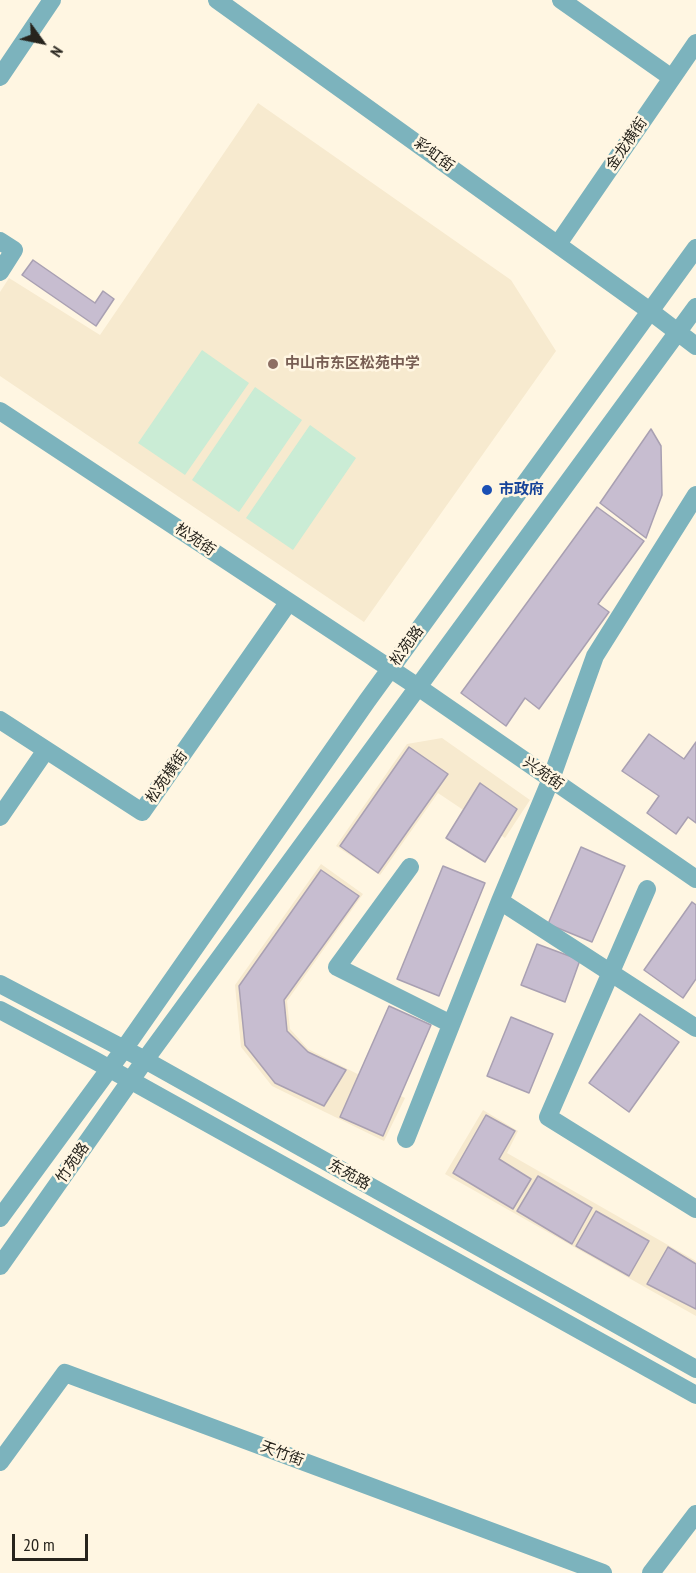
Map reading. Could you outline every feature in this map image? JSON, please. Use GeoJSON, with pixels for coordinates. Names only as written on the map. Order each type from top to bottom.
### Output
{"type":"FeatureCollection","features":[{"type":"Feature","properties":{"kind":"street"},"geometry":{"type":"LineString","coordinates":[[0,77],[51,0]]}},
{"type":"Feature","properties":{"kind":"street","name":"彩虹街"},"geometry":{"type":"LineString","coordinates":[[217,0],[650,310],[696,346]]}},
{"type":"Feature","properties":{"kind":"street"},"geometry":{"type":"LineString","coordinates":[[561,0],[672,78]]}},
{"type":"Feature","properties":{"kind":"street","name":"金龙横街"},"geometry":{"type":"LineString","coordinates":[[558,244],[696,43]]}},
{"type":"Feature","properties":{"kind":"street"},"geometry":{"type":"LineString","coordinates":[[0,241],[14,250],[0,272]]}},
{"type":"Feature","properties":{"kind":"street","name":"松苑路"},"geometry":{"type":"LineString","coordinates":[[124,1049],[390,670],[696,248]]}},
{"type":"Feature","properties":{"kind":"street"},"geometry":{"type":"LineString","coordinates":[[145,1060],[696,307]]}},
{"type":"Feature","properties":{"kind":"street","name":"松苑街"},"geometry":{"type":"LineString","coordinates":[[0,411],[390,670]]}},
{"type":"Feature","properties":{"kind":"street"},"geometry":{"type":"LineString","coordinates":[[406,1139],[551,779],[595,656],[696,495]]}},
{"type":"Feature","properties":{"kind":"street","name":"松苑横街"},"geometry":{"type":"LineString","coordinates":[[0,720],[142,812],[288,603]]}},
{"type":"Feature","properties":{"kind":"street","name":"兴苑街"},"geometry":{"type":"LineString","coordinates":[[390,670],[696,879]]}},
{"type":"Feature","properties":{"kind":"street"},"geometry":{"type":"LineString","coordinates":[[0,817],[46,750]]}},
{"type":"Feature","properties":{"kind":"street"},"geometry":{"type":"LineString","coordinates":[[410,867],[337,967],[451,1024]]}},
{"type":"Feature","properties":{"kind":"street"},"geometry":{"type":"LineString","coordinates":[[647,889],[548,1117],[696,1209]]}},
{"type":"Feature","properties":{"kind":"street"},"geometry":{"type":"LineString","coordinates":[[500,901],[696,1028]]}},
{"type":"Feature","properties":{"kind":"street","name":"东苑路"},"geometry":{"type":"LineString","coordinates":[[0,984],[145,1060],[696,1369]]}},
{"type":"Feature","properties":{"kind":"street","name":"东苑路"},"geometry":{"type":"LineString","coordinates":[[0,1010],[110,1068],[696,1395]]}},
{"type":"Feature","properties":{"kind":"street","name":"竹苑路"},"geometry":{"type":"LineString","coordinates":[[0,1218],[124,1049]]}},
{"type":"Feature","properties":{"kind":"street","name":"竹苑路"},"geometry":{"type":"LineString","coordinates":[[0,1266],[145,1060]]}},
{"type":"Feature","properties":{"kind":"street","name":"天竹街"},"geometry":{"type":"LineString","coordinates":[[0,1462],[65,1373],[603,1573]]}},
{"type":"Feature","properties":{"kind":"street"},"geometry":{"type":"LineString","coordinates":[[651,1573],[696,1514]]}},
{"type":"Feature","properties":{"kind":"shaded area","name":"中山市东区松苑中学"},"geometry":{"type":"Polygon","coordinates":[[[258,103],[511,280],[556,351],[364,622],[0,376],[0,292],[9,278],[100,335],[258,103]]]}},
{"type":"Feature","properties":{"kind":"shaded area"},"geometry":{"type":"Polygon","coordinates":[[[442,738],[530,800],[505,838],[438,793],[380,875],[336,846],[407,744],[442,738]]]}},
{"type":"Feature","properties":{"kind":"shaded area"},"geometry":{"type":"Polygon","coordinates":[[[321,864],[363,894],[287,1001],[290,1029],[308,1049],[405,1098],[384,1141],[272,1086],[241,1047],[235,985],[321,864]]]}},
{"type":"Feature","properties":{"kind":"shaded area"},"geometry":{"type":"Polygon","coordinates":[[[483,1110],[518,1131],[507,1153],[696,1261],[696,1316],[445,1174],[483,1110]]]}},
{"type":"Feature","properties":{"kind":"green space"},"geometry":{"type":"Polygon","coordinates":[[[202,350],[249,383],[185,475],[138,443],[202,350]]]}},
{"type":"Feature","properties":{"kind":"green space"},"geometry":{"type":"Polygon","coordinates":[[[255,387],[302,420],[239,512],[192,480],[255,387]]]}},
{"type":"Feature","properties":{"kind":"green space"},"geometry":{"type":"Polygon","coordinates":[[[310,425],[356,458],[293,550],[246,518],[310,425]]]}},
{"type":"Feature","properties":{"kind":"building"},"geometry":{"type":"Polygon","coordinates":[[[33,260],[95,303],[103,291],[114,299],[96,326],[22,275],[33,260]]]}},
{"type":"Feature","properties":{"kind":"building"},"geometry":{"type":"Polygon","coordinates":[[[651,429],[661,446],[662,495],[646,538],[600,503],[651,429]]]}},
{"type":"Feature","properties":{"kind":"building"},"geometry":{"type":"Polygon","coordinates":[[[597,507],[644,541],[598,604],[609,612],[539,709],[525,698],[506,726],[461,693],[597,507]]]}},
{"type":"Feature","properties":{"kind":"building"},"geometry":{"type":"Polygon","coordinates":[[[649,734],[684,759],[696,742],[696,823],[688,817],[676,834],[647,813],[659,796],[622,771],[649,734]]]}},
{"type":"Feature","properties":{"kind":"building"},"geometry":{"type":"Polygon","coordinates":[[[409,747],[448,774],[378,873],[340,846],[409,747]]]}},
{"type":"Feature","properties":{"kind":"building"},"geometry":{"type":"Polygon","coordinates":[[[480,783],[517,809],[485,862],[446,838],[480,783]]]}},
{"type":"Feature","properties":{"kind":"building"},"geometry":{"type":"Polygon","coordinates":[[[581,847],[625,866],[592,942],[548,924],[581,847]]]}},
{"type":"Feature","properties":{"kind":"building"},"geometry":{"type":"Polygon","coordinates":[[[443,866],[485,883],[439,996],[397,979],[443,866]]]}},
{"type":"Feature","properties":{"kind":"building"},"geometry":{"type":"Polygon","coordinates":[[[321,870],[359,896],[284,1000],[287,1031],[308,1052],[346,1070],[324,1106],[275,1083],[245,1045],[239,986],[321,870]]]}},
{"type":"Feature","properties":{"kind":"building"},"geometry":{"type":"Polygon","coordinates":[[[692,902],[696,905],[696,979],[683,998],[644,970],[692,902]]]}},
{"type":"Feature","properties":{"kind":"building"},"geometry":{"type":"Polygon","coordinates":[[[537,944],[580,960],[565,1002],[521,985],[537,944]]]}},
{"type":"Feature","properties":{"kind":"building"},"geometry":{"type":"Polygon","coordinates":[[[389,1006],[431,1025],[383,1136],[340,1117],[389,1006]]]}},
{"type":"Feature","properties":{"kind":"building"},"geometry":{"type":"Polygon","coordinates":[[[640,1014],[679,1042],[629,1112],[589,1083],[640,1014]]]}},
{"type":"Feature","properties":{"kind":"building"},"geometry":{"type":"Polygon","coordinates":[[[511,1017],[553,1034],[529,1093],[487,1076],[511,1017]]]}},
{"type":"Feature","properties":{"kind":"building"},"geometry":{"type":"Polygon","coordinates":[[[486,1115],[515,1131],[499,1159],[531,1179],[513,1209],[453,1173],[486,1115]]]}},
{"type":"Feature","properties":{"kind":"building"},"geometry":{"type":"Polygon","coordinates":[[[538,1176],[592,1208],[572,1244],[517,1211],[538,1176]]]}},
{"type":"Feature","properties":{"kind":"building"},"geometry":{"type":"Polygon","coordinates":[[[596,1211],[649,1241],[629,1276],[576,1246],[596,1211]]]}},
{"type":"Feature","properties":{"kind":"building"},"geometry":{"type":"Polygon","coordinates":[[[668,1247],[696,1264],[696,1309],[647,1284],[668,1247]]]}},
{"type":"Feature","properties":{"kind":"place","name":"中山市东区松苑中学"},"geometry":{"type":"Point","coordinates":[273,364]}},
{"type":"Feature","properties":{"kind":"place","name":"市政府"},"geometry":{"type":"Point","coordinates":[487,490]}}]}
